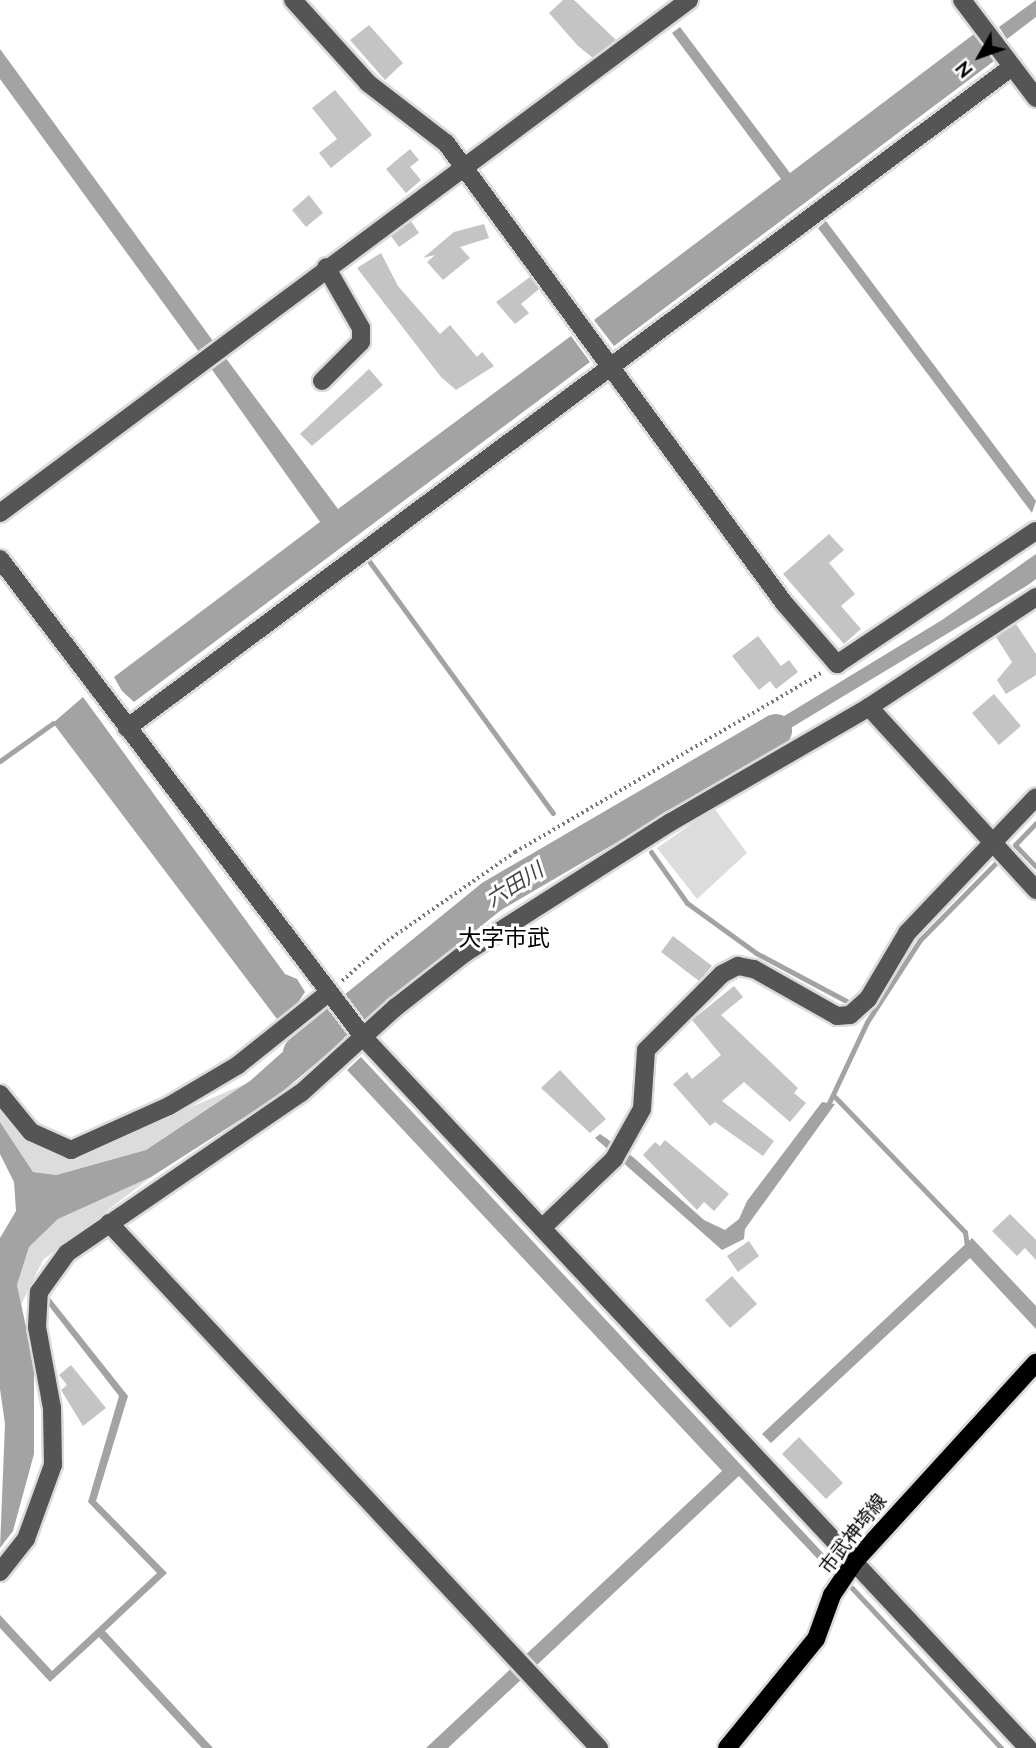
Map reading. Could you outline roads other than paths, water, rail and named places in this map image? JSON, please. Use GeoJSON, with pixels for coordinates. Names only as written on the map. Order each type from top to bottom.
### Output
{"type":"FeatureCollection","features":[{"type":"Feature","properties":{"kind":"main road","name":"市武神埼線"},"geometry":{"type":"LineString","coordinates":[[727,1748],[816,1639],[832,1595],[854,1562],[1036,1363]]}},
{"type":"Feature","properties":{"kind":"street"},"geometry":{"type":"LineString","coordinates":[[293,0],[368,83],[446,143],[784,603],[837,664],[1036,531]]}},
{"type":"Feature","properties":{"kind":"street"},"geometry":{"type":"LineString","coordinates":[[0,513],[326,267],[689,0]]}},
{"type":"Feature","properties":{"kind":"street"},"geometry":{"type":"LineString","coordinates":[[962,0],[1036,98]]}},
{"type":"Feature","properties":{"kind":"street"},"geometry":{"type":"LineString","coordinates":[[127,728],[1012,66]]}},
{"type":"Feature","properties":{"kind":"street"},"geometry":{"type":"LineString","coordinates":[[322,381],[361,342],[361,328],[326,267]]}},
{"type":"Feature","properties":{"kind":"street"},"geometry":{"type":"LineString","coordinates":[[0,559],[327,994],[365,1039],[1028,1748]]}},
{"type":"Feature","properties":{"kind":"street"},"geometry":{"type":"LineString","coordinates":[[0,1572],[26,1539],[53,1465],[52,1408],[37,1327],[39,1292],[66,1253],[301,1093],[365,1039],[396,1007],[537,906],[869,707],[1036,597]]}},
{"type":"Feature","properties":{"kind":"street"},"geometry":{"type":"LineString","coordinates":[[869,707],[1036,890]]}},
{"type":"Feature","properties":{"kind":"street"},"geometry":{"type":"LineString","coordinates":[[542,1228],[618,1154],[642,1109],[646,1050],[722,974],[738,966],[754,969],[837,1016],[850,1015],[868,999],[907,933],[1036,797]]}},
{"type":"Feature","properties":{"kind":"street"},"geometry":{"type":"LineString","coordinates":[[0,1094],[31,1132],[71,1150],[169,1105],[238,1065],[327,994]]}},
{"type":"Feature","properties":{"kind":"street"},"geometry":{"type":"LineString","coordinates":[[109,1223],[599,1748]]}},
{"type":"Feature","properties":{"kind":"waterway"},"geometry":{"type":"LineString","coordinates":[[369,561],[553,813]]}},
{"type":"Feature","properties":{"kind":"waterway"},"geometry":{"type":"LineString","coordinates":[[0,761],[53,723]]}},
{"type":"Feature","properties":{"kind":"waterway","name":"六田川"},"geometry":{"type":"LineString","coordinates":[[299,1052],[491,896],[775,730]]}},
{"type":"Feature","properties":{"kind":"waterway"},"geometry":{"type":"LineString","coordinates":[[1036,823],[1015,845],[1036,867]]}},
{"type":"Feature","properties":{"kind":"waterway"},"geometry":{"type":"LineString","coordinates":[[651,852],[687,903],[756,953],[850,1003]]}},
{"type":"Feature","properties":{"kind":"waterway"},"geometry":{"type":"LineString","coordinates":[[827,1107],[867,1022],[920,940],[996,863]]}},
{"type":"Feature","properties":{"kind":"waterway"},"geometry":{"type":"LineString","coordinates":[[835,1097],[965,1232],[967,1247]]}},
{"type":"Feature","properties":{"kind":"waterway"},"geometry":{"type":"LineString","coordinates":[[852,1588],[1001,1748]]}},
{"type":"Feature","properties":{"kind":"district","name":"大字市武"},"geometry":{"type":"Point","coordinates":[504,938]}}]}
